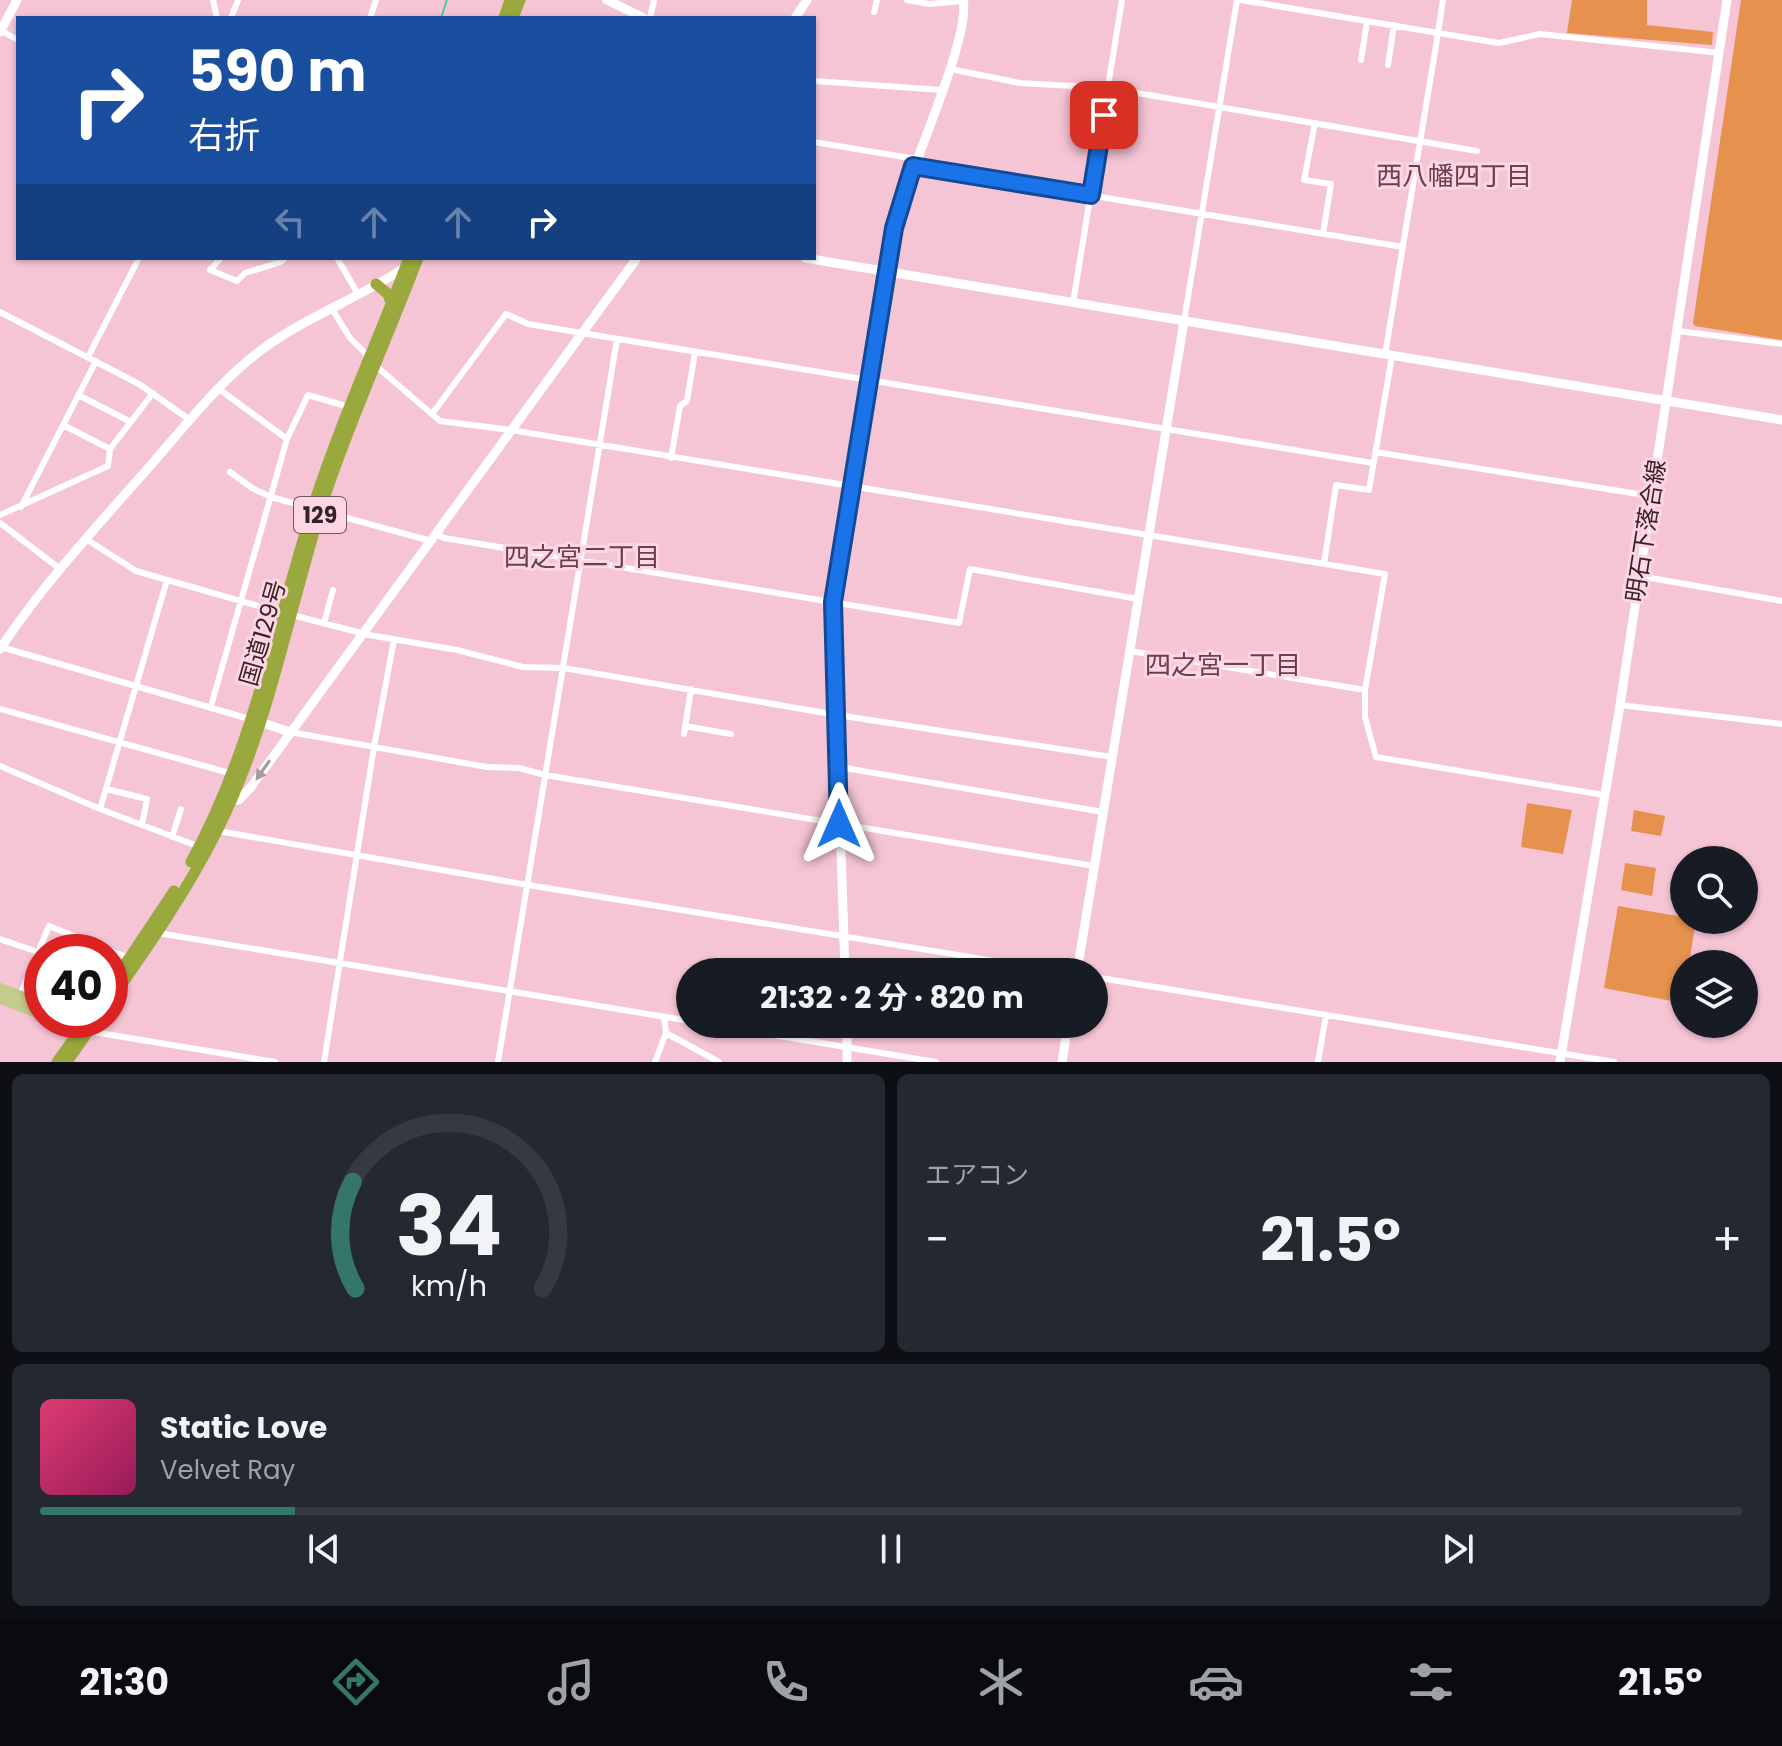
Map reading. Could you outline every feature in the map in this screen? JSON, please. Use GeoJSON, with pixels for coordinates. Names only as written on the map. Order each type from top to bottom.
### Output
{"type":"FeatureCollection","features":[{"type":"Feature","properties":{"kind":"highway","name":"国道129号"},"geometry":{"type":"LineString","coordinates":[[317,510],[338,459],[391,303],[414,260]]}},
{"type":"Feature","properties":{"kind":"highway","name":"国道129号"},"geometry":{"type":"LineString","coordinates":[[128,967],[158,933],[203,848],[236,776],[256,721],[349,407],[372,361],[414,260]]}},
{"type":"Feature","properties":{"kind":"highway"},"geometry":{"type":"LineString","coordinates":[[376,284],[388,294],[391,303]]}},
{"type":"Feature","properties":{"kind":"highway","name":"国道129号"},"geometry":{"type":"LineString","coordinates":[[128,970],[203,848],[217,831],[231,800],[236,776]]}},
{"type":"Feature","properties":{"kind":"highway"},"geometry":{"type":"LineString","coordinates":[[61,1061],[77,1038]]}},
{"type":"Feature","properties":{"kind":"main road"},"geometry":{"type":"LineString","coordinates":[[0,988],[24,997]]}},
{"type":"Feature","properties":{"kind":"main road"},"geometry":{"type":"LineString","coordinates":[[0,999],[24,1008]]}},
{"type":"Feature","properties":{"kind":"street"},"geometry":{"type":"LineString","coordinates":[[0,31],[17,0]]}},
{"type":"Feature","properties":{"kind":"street"},"geometry":{"type":"LineString","coordinates":[[607,0],[640,16]]}},
{"type":"Feature","properties":{"kind":"street"},"geometry":{"type":"LineString","coordinates":[[874,12],[877,0]]}},
{"type":"Feature","properties":{"kind":"street"},"geometry":{"type":"LineString","coordinates":[[845,958],[833,602],[886,271],[901,200],[950,69],[964,15],[963,1],[929,4],[907,0]]}},
{"type":"Feature","properties":{"kind":"street"},"geometry":{"type":"LineString","coordinates":[[1073,303],[1122,0]]}},
{"type":"Feature","properties":{"kind":"street"},"geometry":{"type":"LineString","coordinates":[[1079,958],[1239,0],[1499,43],[1540,34],[1720,53]]}},
{"type":"Feature","properties":{"kind":"street"},"geometry":{"type":"LineString","coordinates":[[1324,564],[1336,485],[1369,490],[1403,247],[1443,0]]}},
{"type":"Feature","properties":{"kind":"street","name":"明石下落合線"},"geometry":{"type":"LineString","coordinates":[[1561,1058],[1620,705],[1727,0]]}},
{"type":"Feature","properties":{"kind":"street"},"geometry":{"type":"LineString","coordinates":[[1361,60],[1367,21]]}},
{"type":"Feature","properties":{"kind":"street"},"geometry":{"type":"LineString","coordinates":[[1388,65],[1394,25]]}},
{"type":"Feature","properties":{"kind":"street"},"geometry":{"type":"LineString","coordinates":[[950,69],[1020,83],[1108,88],[1477,151]]}},
{"type":"Feature","properties":{"kind":"street"},"geometry":{"type":"LineString","coordinates":[[816,81],[942,90]]}},
{"type":"Feature","properties":{"kind":"street"},"geometry":{"type":"LineString","coordinates":[[1315,123],[1304,180],[1331,184],[1323,234]]}},
{"type":"Feature","properties":{"kind":"street"},"geometry":{"type":"LineString","coordinates":[[816,142],[1091,195],[1403,247]]}},
{"type":"Feature","properties":{"kind":"street"},"geometry":{"type":"LineString","coordinates":[[88,357],[138,260]]}},
{"type":"Feature","properties":{"kind":"street"},"geometry":{"type":"LineString","coordinates":[[219,260],[210,270],[237,281],[245,273],[283,260]]}},
{"type":"Feature","properties":{"kind":"street"},"geometry":{"type":"LineString","coordinates":[[338,260],[358,294]]}},
{"type":"Feature","properties":{"kind":"street"},"geometry":{"type":"LineString","coordinates":[[414,260],[267,346],[244,363],[60,569],[1,648],[211,706],[290,732],[1094,866]]}},
{"type":"Feature","properties":{"kind":"street"},"geometry":{"type":"LineString","coordinates":[[231,800],[245,796],[636,260]]}},
{"type":"Feature","properties":{"kind":"street"},"geometry":{"type":"LineString","coordinates":[[816,260],[1782,420]]}},
{"type":"Feature","properties":{"kind":"street"},"geometry":{"type":"LineString","coordinates":[[332,309],[350,338],[372,361],[440,421],[511,430],[1385,574],[1365,690],[1365,717],[1376,757],[1604,795]]}},
{"type":"Feature","properties":{"kind":"street"},"geometry":{"type":"LineString","coordinates":[[0,312],[153,393],[190,420]]}},
{"type":"Feature","properties":{"kind":"street"},"geometry":{"type":"LineString","coordinates":[[432,414],[506,314],[528,324],[1373,463]]}},
{"type":"Feature","properties":{"kind":"street"},"geometry":{"type":"LineString","coordinates":[[1678,331],[1782,344]]}},
{"type":"Feature","properties":{"kind":"street"},"geometry":{"type":"LineString","coordinates":[[498,1062],[617,339]]}},
{"type":"Feature","properties":{"kind":"street"},"geometry":{"type":"LineString","coordinates":[[671,458],[680,406],[687,401],[695,352]]}},
{"type":"Feature","properties":{"kind":"street"},"geometry":{"type":"LineString","coordinates":[[21,507],[96,361]]}},
{"type":"Feature","properties":{"kind":"street"},"geometry":{"type":"LineString","coordinates":[[219,389],[287,439]]}},
{"type":"Feature","properties":{"kind":"street"},"geometry":{"type":"LineString","coordinates":[[0,515],[108,466],[110,449],[153,393]]}},
{"type":"Feature","properties":{"kind":"street"},"geometry":{"type":"LineString","coordinates":[[78,395],[131,422]]}},
{"type":"Feature","properties":{"kind":"street"},"geometry":{"type":"LineString","coordinates":[[211,706],[287,439],[308,395],[349,407]]}},
{"type":"Feature","properties":{"kind":"street"},"geometry":{"type":"LineString","coordinates":[[63,425],[110,449]]}},
{"type":"Feature","properties":{"kind":"street"},"geometry":{"type":"LineString","coordinates":[[1375,452],[1651,496]]}},
{"type":"Feature","properties":{"kind":"street"},"geometry":{"type":"LineString","coordinates":[[230,472],[271,497],[434,538],[959,623],[970,569],[1138,599]]}},
{"type":"Feature","properties":{"kind":"street"},"geometry":{"type":"LineString","coordinates":[[0,523],[60,569]]}},
{"type":"Feature","properties":{"kind":"street"},"geometry":{"type":"LineString","coordinates":[[86,539],[136,571],[363,634],[457,650],[523,667],[564,668],[837,715],[1112,757]]}},
{"type":"Feature","properties":{"kind":"street"},"geometry":{"type":"LineString","coordinates":[[1639,576],[1782,601]]}},
{"type":"Feature","properties":{"kind":"street"},"geometry":{"type":"LineString","coordinates":[[100,809],[167,580]]}},
{"type":"Feature","properties":{"kind":"street"},"geometry":{"type":"LineString","coordinates":[[324,623],[333,590]]}},
{"type":"Feature","properties":{"kind":"street"},"geometry":{"type":"LineString","coordinates":[[324,1062],[394,640]]}},
{"type":"Feature","properties":{"kind":"street"},"geometry":{"type":"LineString","coordinates":[[1130,651],[1365,690]]}},
{"type":"Feature","properties":{"kind":"street"},"geometry":{"type":"LineString","coordinates":[[691,689],[684,730],[731,734]]}},
{"type":"Feature","properties":{"kind":"street"},"geometry":{"type":"LineString","coordinates":[[1620,705],[1782,724]]}},
{"type":"Feature","properties":{"kind":"street"},"geometry":{"type":"LineString","coordinates":[[0,709],[236,776]]}},
{"type":"Feature","properties":{"kind":"street"},"geometry":{"type":"LineString","coordinates":[[0,766],[100,809],[203,848]]}},
{"type":"Feature","properties":{"kind":"street"},"geometry":{"type":"LineString","coordinates":[[839,767],[1103,812]]}},
{"type":"Feature","properties":{"kind":"street"},"geometry":{"type":"LineString","coordinates":[[106,789],[147,799],[142,825]]}},
{"type":"Feature","properties":{"kind":"street"},"geometry":{"type":"LineString","coordinates":[[172,837],[181,809]]}},
{"type":"Feature","properties":{"kind":"street"},"geometry":{"type":"LineString","coordinates":[[217,831],[975,958]]}},
{"type":"Feature","properties":{"kind":"street"},"geometry":{"type":"LineString","coordinates":[[46,934],[49,926],[69,934]]}},
{"type":"Feature","properties":{"kind":"street"},"geometry":{"type":"LineString","coordinates":[[158,933],[676,1019]]}},
{"type":"Feature","properties":{"kind":"street"},"geometry":{"type":"LineString","coordinates":[[0,939],[24,947]]}},
{"type":"Feature","properties":{"kind":"street"},"geometry":{"type":"LineString","coordinates":[[128,958],[134,960]]}},
{"type":"Feature","properties":{"kind":"street"},"geometry":{"type":"LineString","coordinates":[[1108,979],[1561,1058],[1614,1062]]}},
{"type":"Feature","properties":{"kind":"street"},"geometry":{"type":"LineString","coordinates":[[20,995],[24,985]]}},
{"type":"Feature","properties":{"kind":"street"},"geometry":{"type":"LineString","coordinates":[[1318,1062],[1326,1015]]}},
{"type":"Feature","properties":{"kind":"street"},"geometry":{"type":"LineString","coordinates":[[655,1062],[666,1033],[664,1017]]}},
{"type":"Feature","properties":{"kind":"street"},"geometry":{"type":"LineString","coordinates":[[666,1033],[719,1062]]}},
{"type":"Feature","properties":{"kind":"street"},"geometry":{"type":"LineString","coordinates":[[128,1034],[275,1062]]}},
{"type":"Feature","properties":{"kind":"street"},"geometry":{"type":"LineString","coordinates":[[789,1038],[936,1062]]}},
{"type":"Feature","properties":{"kind":"street"},"geometry":{"type":"LineString","coordinates":[[847,1062],[848,1038]]}},
{"type":"Feature","properties":{"kind":"street"},"geometry":{"type":"LineString","coordinates":[[1062,1062],[1066,1038]]}},
{"type":"Feature","properties":{"kind":"shaded area"},"geometry":{"type":"Polygon","coordinates":[[[1572,0],[1647,0],[1647,25],[1713,32],[1712,45],[1567,33],[1572,0]]]}},
{"type":"Feature","properties":{"kind":"shaded area"},"geometry":{"type":"Polygon","coordinates":[[[1741,0],[1782,0],[1782,340],[1695,326],[1693,323],[1741,0]]]}},
{"type":"Feature","properties":{"kind":"shaded area"},"geometry":{"type":"Polygon","coordinates":[[[1527,803],[1572,810],[1563,854],[1521,847],[1527,803]]]}},
{"type":"Feature","properties":{"kind":"shaded area"},"geometry":{"type":"Polygon","coordinates":[[[1634,810],[1665,816],[1661,836],[1631,831],[1634,810]]]}},
{"type":"Feature","properties":{"kind":"shaded area"},"geometry":{"type":"Polygon","coordinates":[[[1625,863],[1656,868],[1652,896],[1621,890],[1625,863]]]}},
{"type":"Feature","properties":{"kind":"shaded area"},"geometry":{"type":"Polygon","coordinates":[[[1618,906],[1670,915],[1670,934],[1694,934],[1691,950],[1670,950],[1670,1001],[1604,988],[1618,906]]]}},
{"type":"Feature","properties":{"kind":"waterway"},"geometry":{"type":"LineString","coordinates":[[442,16],[447,0]]}},
{"type":"Feature","properties":{"kind":"district","name":"西八幡四丁目"},"geometry":{"type":"Point","coordinates":[1454,176]}},
{"type":"Feature","properties":{"kind":"district","name":"四之宮二丁目"},"geometry":{"type":"Point","coordinates":[582,557]}},
{"type":"Feature","properties":{"kind":"district","name":"四之宮一丁目"},"geometry":{"type":"Point","coordinates":[1223,665]}},
{"type":"Feature","properties":{"kind":"route"},"geometry":{"type":"LineString","coordinates":[[839,824],[833,602],[894,228],[913,166],[1091,195],[1104,115]]}}]}
